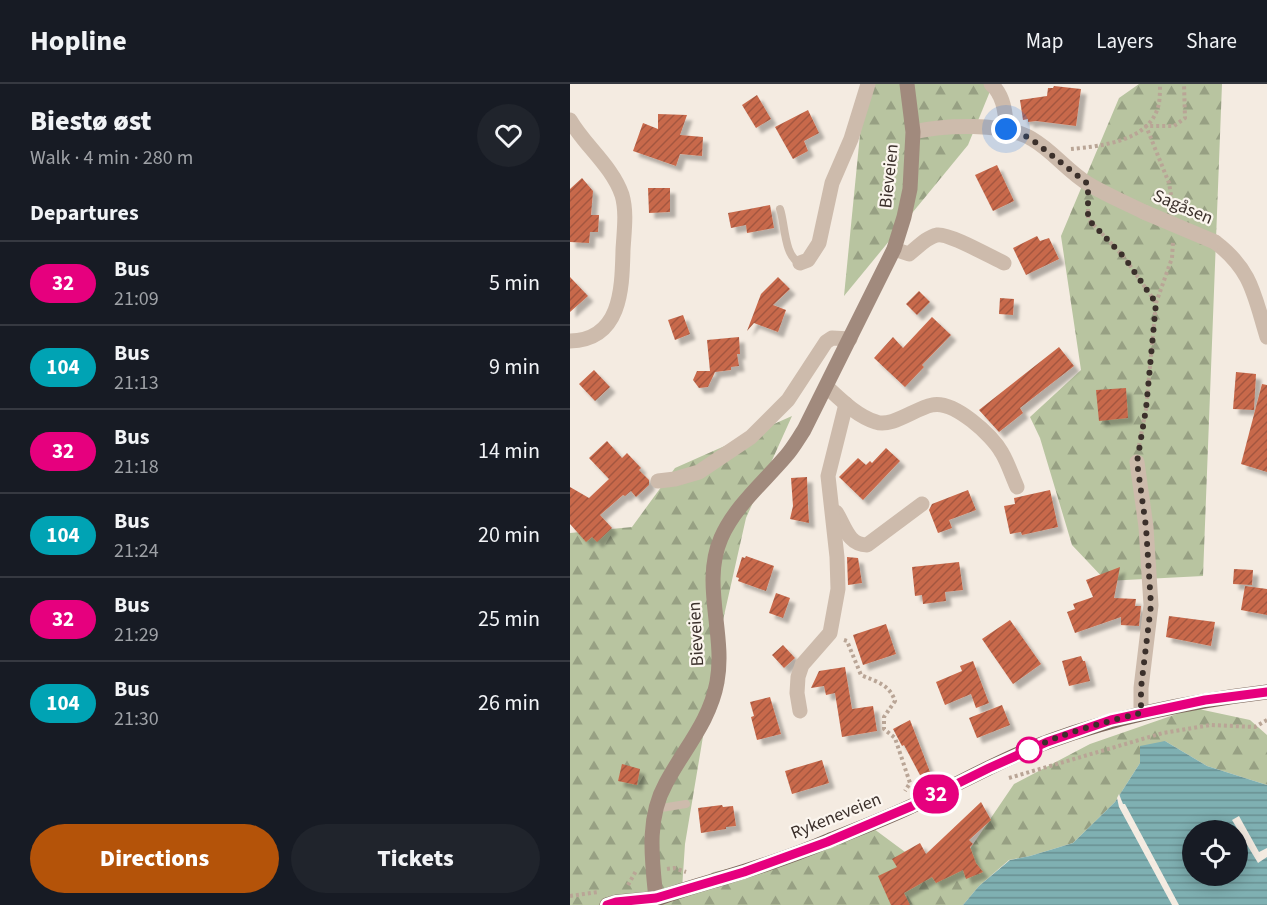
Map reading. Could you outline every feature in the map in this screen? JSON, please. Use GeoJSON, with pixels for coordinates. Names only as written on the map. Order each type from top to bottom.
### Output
{"type":"FeatureCollection","features":[{"type":"Feature","properties":{"kind":"main road","name":"Rykeneveien"},"geometry":{"type":"LineString","coordinates":[[641,905],[656,898],[744,872],[827,842],[912,806],[1047,742],[1111,720],[1205,700],[1267,692]]}},
{"type":"Feature","properties":{"kind":"main road","name":"Rykeneveien"},"geometry":{"type":"LineString","coordinates":[[605,899],[616,902],[656,898]]}},
{"type":"Feature","properties":{"kind":"street"},"geometry":{"type":"LineString","coordinates":[[800,263],[808,260],[819,243],[832,183],[851,139],[868,84]]}},
{"type":"Feature","properties":{"kind":"street","name":"Bieveien"},"geometry":{"type":"LineString","coordinates":[[656,898],[651,834],[656,809],[665,784],[696,736],[713,699],[719,659],[712,575],[720,540],[728,523],[739,508],[788,454],[804,430],[894,249],[910,189],[913,132],[907,84]]}},
{"type":"Feature","properties":{"kind":"street"},"geometry":{"type":"LineString","coordinates":[[991,84],[996,88],[1006,110],[1006,129]]}},
{"type":"Feature","properties":{"kind":"street"},"geometry":{"type":"LineString","coordinates":[[570,120],[579,136],[614,178],[622,196],[625,216],[622,291],[617,309],[606,324],[594,334],[570,341]]}},
{"type":"Feature","properties":{"kind":"street","name":"Bieveien"},"geometry":{"type":"LineString","coordinates":[[913,132],[929,128],[1006,129],[1030,138],[1046,150]]}},
{"type":"Feature","properties":{"kind":"street","name":"Sagåsen"},"geometry":{"type":"LineString","coordinates":[[1046,150],[1088,184],[1144,212],[1215,242],[1230,253],[1245,271],[1267,337]]}},
{"type":"Feature","properties":{"kind":"street"},"geometry":{"type":"LineString","coordinates":[[894,249],[909,254],[927,239],[939,235],[950,237],[1004,263]]}},
{"type":"Feature","properties":{"kind":"street"},"geometry":{"type":"LineString","coordinates":[[658,480],[675,479],[699,472],[751,437],[788,400],[826,342],[832,338],[850,339]]}},
{"type":"Feature","properties":{"kind":"street"},"geometry":{"type":"LineString","coordinates":[[827,387],[846,404],[876,422],[886,423],[934,404],[946,405],[963,414],[994,441],[1017,487]]}},
{"type":"Feature","properties":{"kind":"street"},"geometry":{"type":"LineString","coordinates":[[800,711],[796,693],[802,666],[830,633],[838,589],[837,557],[828,476],[846,404]]}},
{"type":"Feature","properties":{"kind":"street"},"geometry":{"type":"LineString","coordinates":[[1137,462],[1146,527],[1151,605],[1141,688],[1141,713]]}},
{"type":"Feature","properties":{"kind":"street"},"geometry":{"type":"LineString","coordinates":[[832,507],[853,541],[859,545],[867,545],[922,504]]}},
{"type":"Feature","properties":{"kind":"lane"},"geometry":{"type":"LineString","coordinates":[[780,209],[790,254],[795,261],[800,263]]}},
{"type":"Feature","properties":{"kind":"lane"},"geometry":{"type":"LineString","coordinates":[[656,809],[686,804]]}},
{"type":"Feature","properties":{"kind":"path"},"geometry":{"type":"LineString","coordinates":[[1046,150],[1099,147],[1132,136],[1154,117],[1159,104],[1160,84]]}},
{"type":"Feature","properties":{"kind":"path"},"geometry":{"type":"LineString","coordinates":[[1146,126],[1174,126],[1185,117],[1184,84]]}},
{"type":"Feature","properties":{"kind":"path"},"geometry":{"type":"LineString","coordinates":[[1146,126],[1169,183],[1174,209]]}},
{"type":"Feature","properties":{"kind":"path"},"geometry":{"type":"LineString","coordinates":[[1088,184],[1088,219],[1124,257],[1156,303]]}},
{"type":"Feature","properties":{"kind":"path"},"geometry":{"type":"LineString","coordinates":[[1137,462],[1146,409],[1156,303],[1173,258],[1173,239]]}},
{"type":"Feature","properties":{"kind":"path"},"geometry":{"type":"LineString","coordinates":[[830,633],[847,642],[861,675],[879,682],[891,691],[895,701],[884,717],[884,729],[895,738],[910,783],[904,793]]}},
{"type":"Feature","properties":{"kind":"path"},"geometry":{"type":"LineString","coordinates":[[1000,782],[1163,733],[1210,725],[1255,727],[1267,720]]}},
{"type":"Feature","properties":{"kind":"path"},"geometry":{"type":"LineString","coordinates":[[621,888],[628,885],[636,870],[674,868],[693,874]]}},
{"type":"Feature","properties":{"kind":"path"},"geometry":{"type":"LineString","coordinates":[[570,896],[605,899]]}},
{"type":"Feature","properties":{"kind":"green space"},"geometry":{"type":"Polygon","coordinates":[[[865,84],[993,84],[968,145],[844,296],[865,84]]]}},
{"type":"Feature","properties":{"kind":"green space"},"geometry":{"type":"Polygon","coordinates":[[[1139,84],[1222,84],[1203,576],[1106,581],[1072,545],[1040,438],[1030,417],[1081,370],[1061,236],[1119,98],[1139,84]]]}},
{"type":"Feature","properties":{"kind":"green space"},"geometry":{"type":"Polygon","coordinates":[[[792,416],[746,518],[721,629],[685,844],[682,889],[714,872],[763,861],[870,826],[924,866],[961,862],[1014,784],[1090,744],[1194,708],[1250,720],[1267,735],[1267,785],[1207,766],[1165,741],[1140,763],[1115,802],[1073,843],[1009,860],[979,886],[963,905],[570,905],[570,533],[632,527],[675,468],[792,416]]]}},
{"type":"Feature","properties":{"kind":"water"},"geometry":{"type":"Polygon","coordinates":[[[1165,741],[1207,766],[1267,785],[1267,905],[963,905],[979,886],[1010,860],[1073,843],[1115,802],[1140,763],[1140,746],[1165,741]]]}},
{"type":"Feature","properties":{"kind":"pier"},"geometry":{"type":"Polygon","coordinates":[[[1119,794],[1179,905],[1172,905],[1119,807],[1117,798],[1119,794]]]}},
{"type":"Feature","properties":{"kind":"pier"},"geometry":{"type":"Polygon","coordinates":[[[1248,832],[1259,852],[1267,848],[1267,857],[1258,863],[1248,846],[1248,832]]]}},
{"type":"Feature","properties":{"kind":"building"},"geometry":{"type":"Polygon","coordinates":[[[1054,86],[1081,89],[1076,126],[1023,120],[1020,100],[1047,96],[1048,88],[1054,86]]]}},
{"type":"Feature","properties":{"kind":"building"},"geometry":{"type":"Polygon","coordinates":[[[757,95],[771,119],[756,128],[742,105],[757,95]]]}},
{"type":"Feature","properties":{"kind":"building"},"geometry":{"type":"Polygon","coordinates":[[[808,110],[819,133],[804,141],[808,151],[793,159],[775,127],[808,110]]]}},
{"type":"Feature","properties":{"kind":"building"},"geometry":{"type":"Polygon","coordinates":[[[658,114],[687,115],[680,135],[703,137],[702,156],[680,154],[676,166],[633,151],[643,123],[658,129],[658,114]]]}},
{"type":"Feature","properties":{"kind":"building"},"geometry":{"type":"Polygon","coordinates":[[[997,165],[1014,201],[993,211],[975,175],[997,165]]]}},
{"type":"Feature","properties":{"kind":"building"},"geometry":{"type":"Polygon","coordinates":[[[582,178],[593,191],[591,215],[599,215],[598,232],[590,232],[589,243],[570,242],[570,189],[582,178]]]}},
{"type":"Feature","properties":{"kind":"building"},"geometry":{"type":"Polygon","coordinates":[[[648,188],[670,188],[670,212],[649,213],[648,188]]]}},
{"type":"Feature","properties":{"kind":"building"},"geometry":{"type":"Polygon","coordinates":[[[770,205],[774,228],[747,233],[746,225],[731,228],[728,213],[770,205]]]}},
{"type":"Feature","properties":{"kind":"building"},"geometry":{"type":"Polygon","coordinates":[[[1037,236],[1040,241],[1049,238],[1059,259],[1026,275],[1013,248],[1037,236]]]}},
{"type":"Feature","properties":{"kind":"building"},"geometry":{"type":"Polygon","coordinates":[[[570,277],[588,296],[570,312],[570,277]]]}},
{"type":"Feature","properties":{"kind":"building"},"geometry":{"type":"Polygon","coordinates":[[[778,277],[790,289],[773,305],[786,310],[778,332],[754,323],[747,331],[761,294],[778,277]]]}},
{"type":"Feature","properties":{"kind":"building"},"geometry":{"type":"Polygon","coordinates":[[[919,291],[930,302],[917,315],[906,304],[919,291]]]}},
{"type":"Feature","properties":{"kind":"building"},"geometry":{"type":"Polygon","coordinates":[[[1000,298],[1014,299],[1013,315],[999,314],[1000,298]]]}},
{"type":"Feature","properties":{"kind":"building"},"geometry":{"type":"Polygon","coordinates":[[[683,315],[690,334],[675,340],[668,320],[683,315]]]}},
{"type":"Feature","properties":{"kind":"building"},"geometry":{"type":"Polygon","coordinates":[[[932,317],[951,335],[922,365],[924,367],[905,387],[874,358],[893,337],[903,348],[932,317]]]}},
{"type":"Feature","properties":{"kind":"building"},"geometry":{"type":"Polygon","coordinates":[[[739,337],[740,354],[737,354],[739,366],[731,367],[731,370],[715,372],[708,387],[699,388],[693,380],[697,371],[710,371],[707,340],[739,337]]]}},
{"type":"Feature","properties":{"kind":"building"},"geometry":{"type":"Polygon","coordinates":[[[1059,347],[1074,366],[1020,408],[1023,413],[999,432],[979,410],[1059,347]]]}},
{"type":"Feature","properties":{"kind":"building"},"geometry":{"type":"Polygon","coordinates":[[[594,370],[610,387],[595,401],[579,384],[594,370]]]}},
{"type":"Feature","properties":{"kind":"building"},"geometry":{"type":"Polygon","coordinates":[[[1236,372],[1256,374],[1254,410],[1233,409],[1236,372]]]}},
{"type":"Feature","properties":{"kind":"building"},"geometry":{"type":"Polygon","coordinates":[[[1262,384],[1267,385],[1267,472],[1241,464],[1262,384]]]}},
{"type":"Feature","properties":{"kind":"building"},"geometry":{"type":"Polygon","coordinates":[[[1126,388],[1128,418],[1099,421],[1096,390],[1126,388]]]}},
{"type":"Feature","properties":{"kind":"building"},"geometry":{"type":"Polygon","coordinates":[[[607,441],[622,458],[627,453],[641,468],[639,470],[649,480],[649,485],[636,497],[631,491],[623,495],[600,515],[612,528],[597,542],[592,537],[586,542],[570,524],[570,487],[589,498],[609,479],[589,458],[607,441]]]}},
{"type":"Feature","properties":{"kind":"building"},"geometry":{"type":"Polygon","coordinates":[[[886,448],[900,461],[863,500],[839,477],[858,458],[866,465],[870,461],[872,463],[886,448]]]}},
{"type":"Feature","properties":{"kind":"building"},"geometry":{"type":"Polygon","coordinates":[[[807,477],[809,523],[790,519],[793,506],[791,478],[807,477]]]}},
{"type":"Feature","properties":{"kind":"building"},"geometry":{"type":"Polygon","coordinates":[[[968,490],[976,510],[949,520],[952,528],[938,533],[929,510],[932,504],[968,490]]]}},
{"type":"Feature","properties":{"kind":"building"},"geometry":{"type":"Polygon","coordinates":[[[1050,490],[1058,527],[1022,535],[1021,532],[1010,534],[1004,506],[1015,504],[1014,498],[1050,490]]]}},
{"type":"Feature","properties":{"kind":"building"},"geometry":{"type":"Polygon","coordinates":[[[746,556],[774,566],[766,591],[738,581],[739,578],[736,577],[742,557],[746,556]]]}},
{"type":"Feature","properties":{"kind":"building"},"geometry":{"type":"Polygon","coordinates":[[[847,557],[858,558],[862,583],[848,585],[847,557]]]}},
{"type":"Feature","properties":{"kind":"building"},"geometry":{"type":"Polygon","coordinates":[[[959,562],[963,590],[945,592],[946,601],[923,604],[922,595],[915,596],[912,567],[959,562]]]}},
{"type":"Feature","properties":{"kind":"building"},"geometry":{"type":"Polygon","coordinates":[[[1120,567],[1114,598],[1136,599],[1135,606],[1141,606],[1139,626],[1121,625],[1121,617],[1075,633],[1067,612],[1075,609],[1073,604],[1093,597],[1086,580],[1120,567]]]}},
{"type":"Feature","properties":{"kind":"building"},"geometry":{"type":"Polygon","coordinates":[[[1234,569],[1253,570],[1252,585],[1233,584],[1234,569]]]}},
{"type":"Feature","properties":{"kind":"building"},"geometry":{"type":"Polygon","coordinates":[[[1245,586],[1267,589],[1267,615],[1241,610],[1245,586]]]}},
{"type":"Feature","properties":{"kind":"building"},"geometry":{"type":"Polygon","coordinates":[[[776,593],[790,598],[783,618],[769,613],[776,593]]]}},
{"type":"Feature","properties":{"kind":"building"},"geometry":{"type":"Polygon","coordinates":[[[1169,616],[1215,622],[1211,646],[1166,637],[1169,616]]]}},
{"type":"Feature","properties":{"kind":"building"},"geometry":{"type":"Polygon","coordinates":[[[1010,620],[1041,664],[1013,684],[982,639],[1010,620]]]}},
{"type":"Feature","properties":{"kind":"building"},"geometry":{"type":"Polygon","coordinates":[[[886,624],[896,654],[863,665],[853,635],[886,624]]]}},
{"type":"Feature","properties":{"kind":"building"},"geometry":{"type":"Polygon","coordinates":[[[783,645],[795,658],[784,668],[772,655],[783,645]]]}},
{"type":"Feature","properties":{"kind":"building"},"geometry":{"type":"Polygon","coordinates":[[[1081,656],[1085,661],[1090,681],[1069,686],[1062,661],[1081,656]]]}},
{"type":"Feature","properties":{"kind":"building"},"geometry":{"type":"Polygon","coordinates":[[[973,661],[989,703],[976,708],[971,694],[945,705],[936,682],[962,671],[960,666],[973,661]]]}},
{"type":"Feature","properties":{"kind":"building"},"geometry":{"type":"Polygon","coordinates":[[[845,667],[852,709],[873,706],[877,731],[842,737],[835,693],[826,695],[824,686],[811,688],[819,671],[845,667]]]}},
{"type":"Feature","properties":{"kind":"building"},"geometry":{"type":"Polygon","coordinates":[[[770,697],[781,734],[757,740],[750,702],[770,697]]]}},
{"type":"Feature","properties":{"kind":"building"},"geometry":{"type":"Polygon","coordinates":[[[1002,705],[1010,725],[977,738],[969,718],[1002,705]]]}},
{"type":"Feature","properties":{"kind":"building"},"geometry":{"type":"Polygon","coordinates":[[[910,720],[930,772],[921,777],[893,729],[910,720]]]}},
{"type":"Feature","properties":{"kind":"building"},"geometry":{"type":"Polygon","coordinates":[[[822,760],[829,783],[792,794],[785,771],[822,760]]]}},
{"type":"Feature","properties":{"kind":"building"},"geometry":{"type":"Polygon","coordinates":[[[622,764],[640,769],[637,785],[618,781],[622,764]]]}},
{"type":"Feature","properties":{"kind":"building"},"geometry":{"type":"Polygon","coordinates":[[[981,802],[991,820],[969,840],[973,844],[970,847],[976,863],[983,872],[966,879],[963,870],[936,883],[932,877],[904,893],[910,905],[891,905],[878,876],[897,867],[892,859],[920,843],[926,854],[981,802]]]}},
{"type":"Feature","properties":{"kind":"building"},"geometry":{"type":"Polygon","coordinates":[[[722,805],[723,807],[733,806],[736,826],[701,833],[698,808],[722,805]]]}},
{"type":"Feature","properties":{"kind":"bus line","name":"32"},"geometry":{"type":"LineString","coordinates":[[607,905],[656,898],[744,872],[827,842],[912,806],[1047,742],[1111,720],[1205,700],[1267,692]]}},
{"type":"Feature","properties":{"kind":"route"},"geometry":{"type":"LineString","coordinates":[[1006,129],[1030,138],[1088,184],[1088,219],[1124,257],[1156,303],[1146,409],[1137,462],[1146,527],[1151,605],[1141,688],[1141,713],[1111,720],[1029,750]]}}]}
